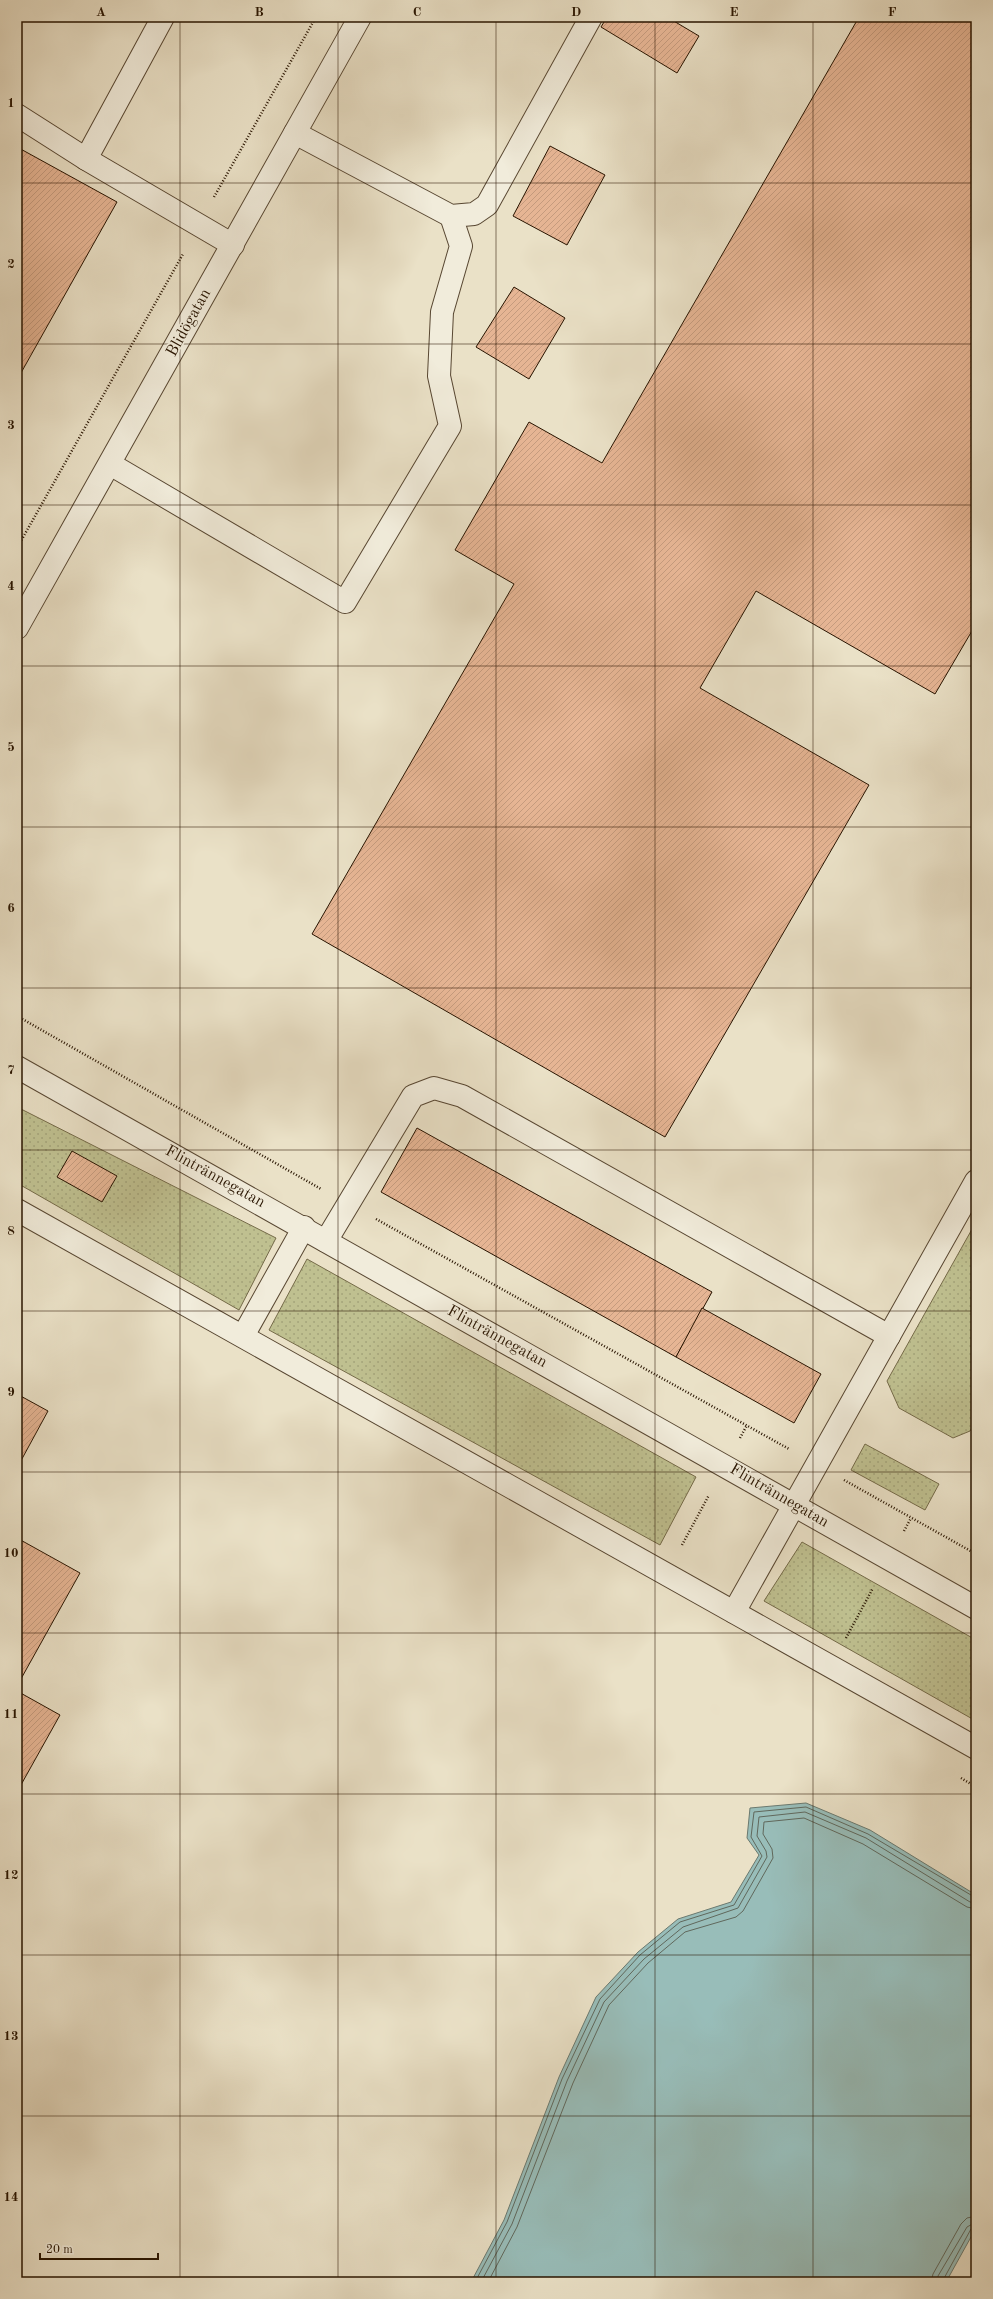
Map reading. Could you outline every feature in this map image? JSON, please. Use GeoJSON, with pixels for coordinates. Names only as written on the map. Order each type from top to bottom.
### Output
{"type":"FeatureCollection","features":[{"type":"Feature","properties":{"kind":"street"},"geometry":{"type":"LineString","coordinates":[[86,159],[163,17]]}},
{"type":"Feature","properties":{"kind":"street","name":"Blidögatan"},"geometry":{"type":"LineString","coordinates":[[17,628],[360,17]]}},
{"type":"Feature","properties":{"kind":"street"},"geometry":{"type":"LineString","coordinates":[[295,133],[451,216],[474,214],[487,205],[592,17]]}},
{"type":"Feature","properties":{"kind":"street"},"geometry":{"type":"LineString","coordinates":[[17,115],[86,159],[233,245]]}},
{"type":"Feature","properties":{"kind":"street"},"geometry":{"type":"LineString","coordinates":[[110,464],[346,602],[450,426],[439,376],[442,312],[461,246],[451,216]]}},
{"type":"Feature","properties":{"kind":"street","name":"Flintrännegatan"},"geometry":{"type":"LineString","coordinates":[[17,1067],[304,1227],[326,1241],[976,1608]]}},
{"type":"Feature","properties":{"kind":"street"},"geometry":{"type":"LineString","coordinates":[[326,1241],[413,1096],[434,1088],[462,1096],[889,1336]]}},
{"type":"Feature","properties":{"kind":"street"},"geometry":{"type":"LineString","coordinates":[[734,1612],[818,1465],[976,1180]]}},
{"type":"Feature","properties":{"kind":"street"},"geometry":{"type":"LineString","coordinates":[[17,1210],[976,1748]]}},
{"type":"Feature","properties":{"kind":"street"},"geometry":{"type":"LineString","coordinates":[[243,1336],[304,1227]]}},
{"type":"Feature","properties":{"kind":"path"},"geometry":{"type":"LineString","coordinates":[[17,548],[316,17]]}},
{"type":"Feature","properties":{"kind":"path"},"geometry":{"type":"LineString","coordinates":[[17,1016],[348,1204],[976,1554]]}},
{"type":"Feature","properties":{"kind":"path"},"geometry":{"type":"LineString","coordinates":[[666,1574],[747,1425]]}},
{"type":"Feature","properties":{"kind":"path"},"geometry":{"type":"LineString","coordinates":[[830,1666],[911,1518]]}},
{"type":"Feature","properties":{"kind":"green space"},"geometry":{"type":"Polygon","coordinates":[[[17,1107],[276,1238],[239,1310],[17,1183],[17,1107]]]}},
{"type":"Feature","properties":{"kind":"green space"},"geometry":{"type":"Polygon","coordinates":[[[976,1222],[976,1420],[970,1431],[953,1438],[899,1408],[887,1381],[976,1222]]]}},
{"type":"Feature","properties":{"kind":"green space"},"geometry":{"type":"Polygon","coordinates":[[[307,1259],[696,1477],[660,1545],[269,1330],[307,1259]]]}},
{"type":"Feature","properties":{"kind":"green space"},"geometry":{"type":"Polygon","coordinates":[[[865,1444],[939,1484],[925,1510],[851,1470],[865,1444]]]}},
{"type":"Feature","properties":{"kind":"green space"},"geometry":{"type":"Polygon","coordinates":[[[802,1542],[976,1640],[976,1721],[764,1601],[802,1542]]]}},
{"type":"Feature","properties":{"kind":"water"},"geometry":{"type":"Polygon","coordinates":[[[806,1803],[870,1830],[976,1895],[976,2228],[946,2282],[471,2282],[504,2220],[559,2077],[596,1997],[638,1952],[678,1919],[731,1902],[759,1855],[747,1838],[750,1808],[806,1803]]]}},
{"type":"Feature","properties":{"kind":"building"},"geometry":{"type":"Polygon","coordinates":[[[607,17],[667,17],[699,36],[677,73],[601,27],[607,17]]]}},
{"type":"Feature","properties":{"kind":"building"},"geometry":{"type":"Polygon","coordinates":[[[859,17],[976,17],[976,624],[935,694],[756,591],[700,688],[869,785],[665,1137],[312,934],[514,584],[455,550],[529,422],[602,463],[859,17]]]}},
{"type":"Feature","properties":{"kind":"building"},"geometry":{"type":"Polygon","coordinates":[[[550,146],[605,175],[567,245],[513,216],[550,146]]]}},
{"type":"Feature","properties":{"kind":"building"},"geometry":{"type":"Polygon","coordinates":[[[17,147],[117,202],[17,380],[17,147]]]}},
{"type":"Feature","properties":{"kind":"building"},"geometry":{"type":"Polygon","coordinates":[[[514,287],[565,318],[529,379],[476,347],[514,287]]]}},
{"type":"Feature","properties":{"kind":"building"},"geometry":{"type":"Polygon","coordinates":[[[417,1128],[712,1292],[676,1357],[381,1192],[417,1128]]]}},
{"type":"Feature","properties":{"kind":"building"},"geometry":{"type":"Polygon","coordinates":[[[72,1151],[117,1176],[102,1202],[57,1177],[72,1151]]]}},
{"type":"Feature","properties":{"kind":"building"},"geometry":{"type":"Polygon","coordinates":[[[702,1308],[821,1374],[794,1423],[676,1357],[702,1308]]]}},
{"type":"Feature","properties":{"kind":"building"},"geometry":{"type":"Polygon","coordinates":[[[17,1394],[48,1411],[17,1468],[17,1394]]]}},
{"type":"Feature","properties":{"kind":"building"},"geometry":{"type":"Polygon","coordinates":[[[17,1538],[80,1573],[17,1686],[17,1538]]]}},
{"type":"Feature","properties":{"kind":"building"},"geometry":{"type":"Polygon","coordinates":[[[17,1691],[60,1715],[17,1792],[17,1691]]]}}]}
